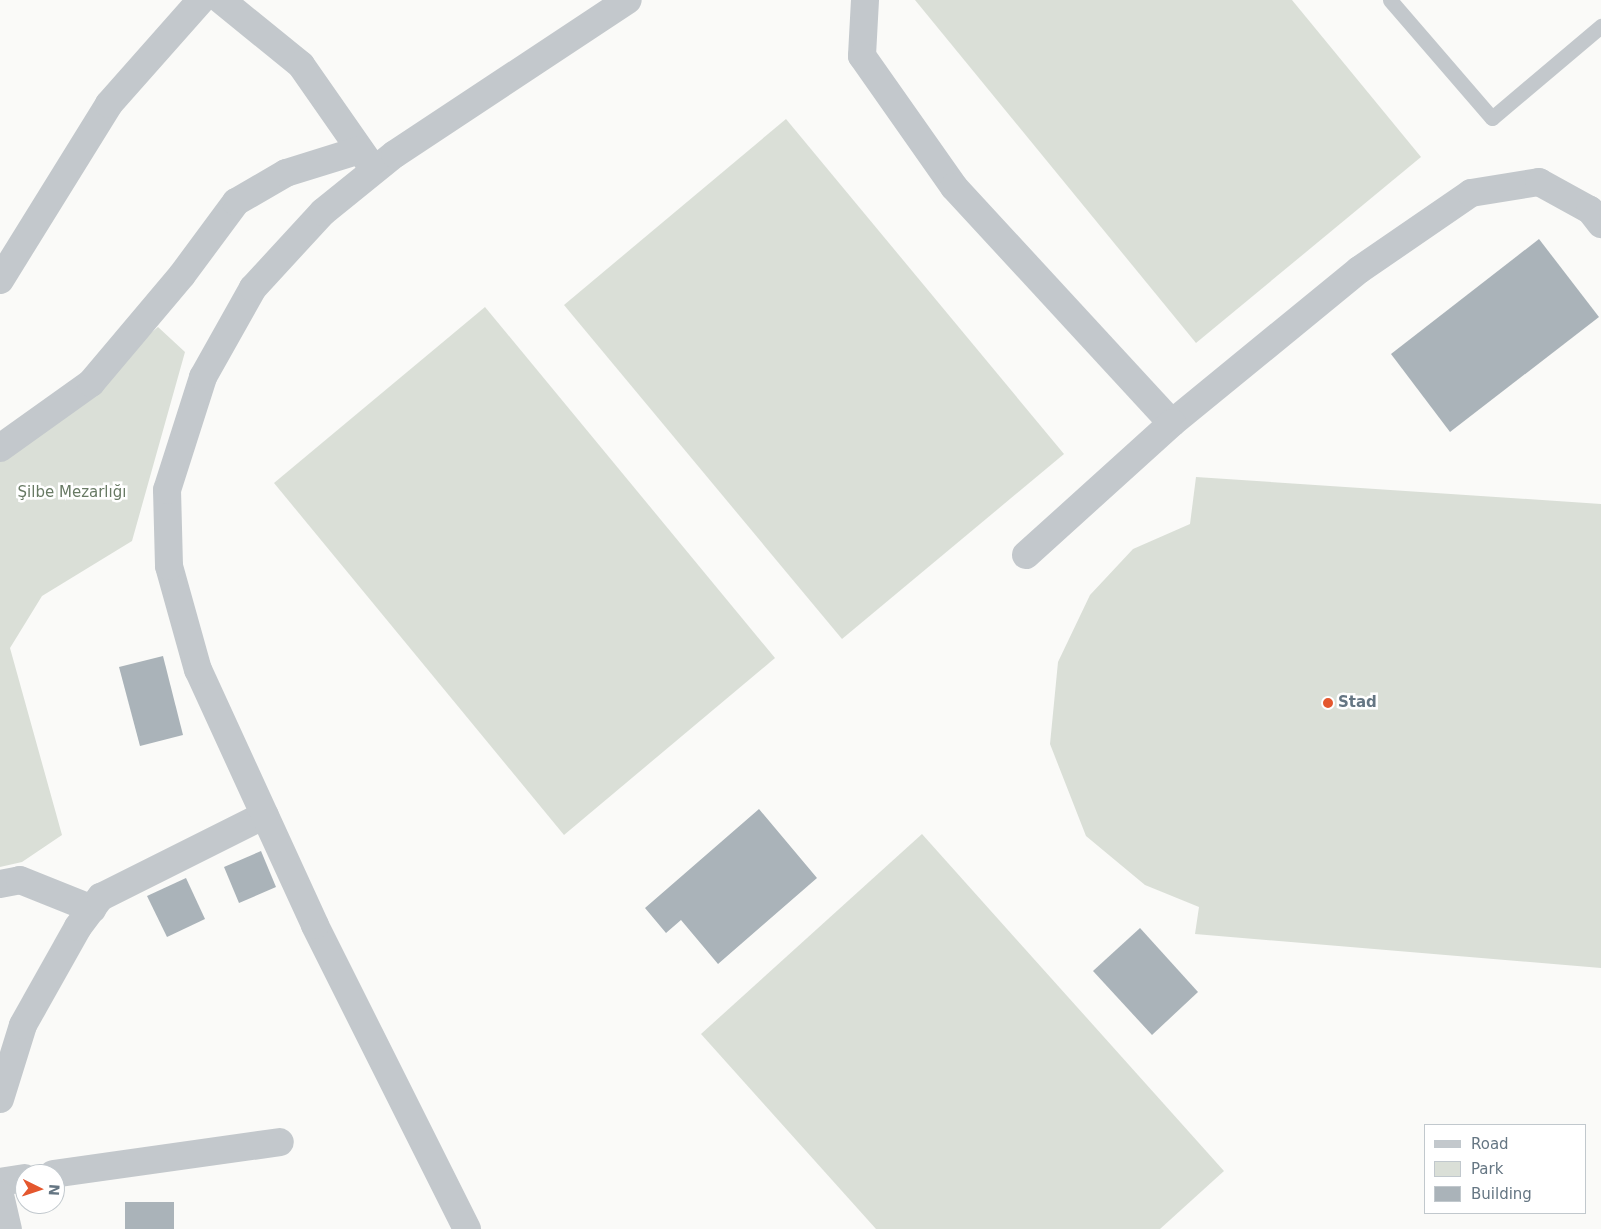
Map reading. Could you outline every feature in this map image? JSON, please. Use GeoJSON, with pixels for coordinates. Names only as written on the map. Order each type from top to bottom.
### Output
{"type":"FeatureCollection","features":[{"type":"Feature","properties":{"kind":"street"},"geometry":{"type":"LineString","coordinates":[[0,280],[109,104],[201,0]]}},
{"type":"Feature","properties":{"kind":"street"},"geometry":{"type":"LineString","coordinates":[[221,0],[301,65],[367,160]]}},
{"type":"Feature","properties":{"kind":"street"},"geometry":{"type":"LineString","coordinates":[[467,1229],[264,815],[198,670],[169,566],[167,490],[202,377],[253,288],[323,212],[367,160],[628,0]]}},
{"type":"Feature","properties":{"kind":"street"},"geometry":{"type":"LineString","coordinates":[[865,0],[862,56],[954,187],[1172,423]]}},
{"type":"Feature","properties":{"kind":"street"},"geometry":{"type":"LineString","coordinates":[[0,448],[91,383],[182,275],[236,202],[286,173],[367,160]]}},
{"type":"Feature","properties":{"kind":"street"},"geometry":{"type":"LineString","coordinates":[[1026,555],[1172,423],[1359,270],[1471,193],[1539,182],[1590,210],[1601,224]]}},
{"type":"Feature","properties":{"kind":"street"},"geometry":{"type":"LineString","coordinates":[[0,1099],[23,1025],[101,896],[264,815]]}},
{"type":"Feature","properties":{"kind":"street"},"geometry":{"type":"LineString","coordinates":[[0,884],[20,880],[92,909]]}},
{"type":"Feature","properties":{"kind":"street"},"geometry":{"type":"LineString","coordinates":[[65,1172],[280,1142]]}},
{"type":"Feature","properties":{"kind":"street"},"geometry":{"type":"LineString","coordinates":[[0,1182],[15,1180]]}},
{"type":"Feature","properties":{"kind":"street"},"geometry":{"type":"LineString","coordinates":[[0,1195],[8,1229]]}},
{"type":"Feature","properties":{"kind":"lane"},"geometry":{"type":"LineString","coordinates":[[1390,0],[1492,118],[1601,26]]}},
{"type":"Feature","properties":{"kind":"green space"},"geometry":{"type":"Polygon","coordinates":[[[915,0],[1292,0],[1421,157],[1196,343],[915,0]]]}},
{"type":"Feature","properties":{"kind":"green space"},"geometry":{"type":"Polygon","coordinates":[[[786,119],[1064,454],[842,639],[564,305],[786,119]]]}},
{"type":"Feature","properties":{"kind":"green space"},"geometry":{"type":"Polygon","coordinates":[[[485,307],[775,658],[564,835],[274,483],[485,307]]]}},
{"type":"Feature","properties":{"kind":"green space","name":"Şilbe Mezarlığı"},"geometry":{"type":"Polygon","coordinates":[[[158,327],[185,352],[132,541],[42,596],[10,648],[62,835],[22,862],[0,867],[0,461],[158,327]]]}},
{"type":"Feature","properties":{"kind":"green space","name":"Stad"},"geometry":{"type":"Polygon","coordinates":[[[1196,477],[1601,504],[1601,968],[1195,934],[1199,907],[1145,885],[1086,836],[1050,744],[1058,662],[1090,595],[1133,549],[1190,524],[1196,477]]]}},
{"type":"Feature","properties":{"kind":"green space"},"geometry":{"type":"Polygon","coordinates":[[[922,834],[1224,1171],[1160,1229],[876,1229],[701,1034],[922,834]]]}},
{"type":"Feature","properties":{"kind":"building"},"geometry":{"type":"Polygon","coordinates":[[[1539,239],[1599,317],[1450,432],[1391,354],[1539,239]]]}},
{"type":"Feature","properties":{"kind":"building"},"geometry":{"type":"Polygon","coordinates":[[[163,656],[183,735],[140,746],[119,667],[163,656]]]}},
{"type":"Feature","properties":{"kind":"building"},"geometry":{"type":"Polygon","coordinates":[[[759,809],[817,878],[718,964],[681,920],[666,933],[645,908],[759,809]]]}},
{"type":"Feature","properties":{"kind":"building"},"geometry":{"type":"Polygon","coordinates":[[[261,851],[276,887],[239,903],[224,867],[261,851]]]}},
{"type":"Feature","properties":{"kind":"building"},"geometry":{"type":"Polygon","coordinates":[[[186,878],[205,919],[167,937],[147,896],[186,878]]]}},
{"type":"Feature","properties":{"kind":"building"},"geometry":{"type":"Polygon","coordinates":[[[1140,928],[1198,992],[1152,1035],[1093,971],[1140,928]]]}},
{"type":"Feature","properties":{"kind":"building"},"geometry":{"type":"Polygon","coordinates":[[[125,1202],[174,1202],[174,1229],[125,1229],[125,1202]]]}},
{"type":"Feature","properties":{"kind":"place","name":"Stad"},"geometry":{"type":"Point","coordinates":[1328,703]}}]}
